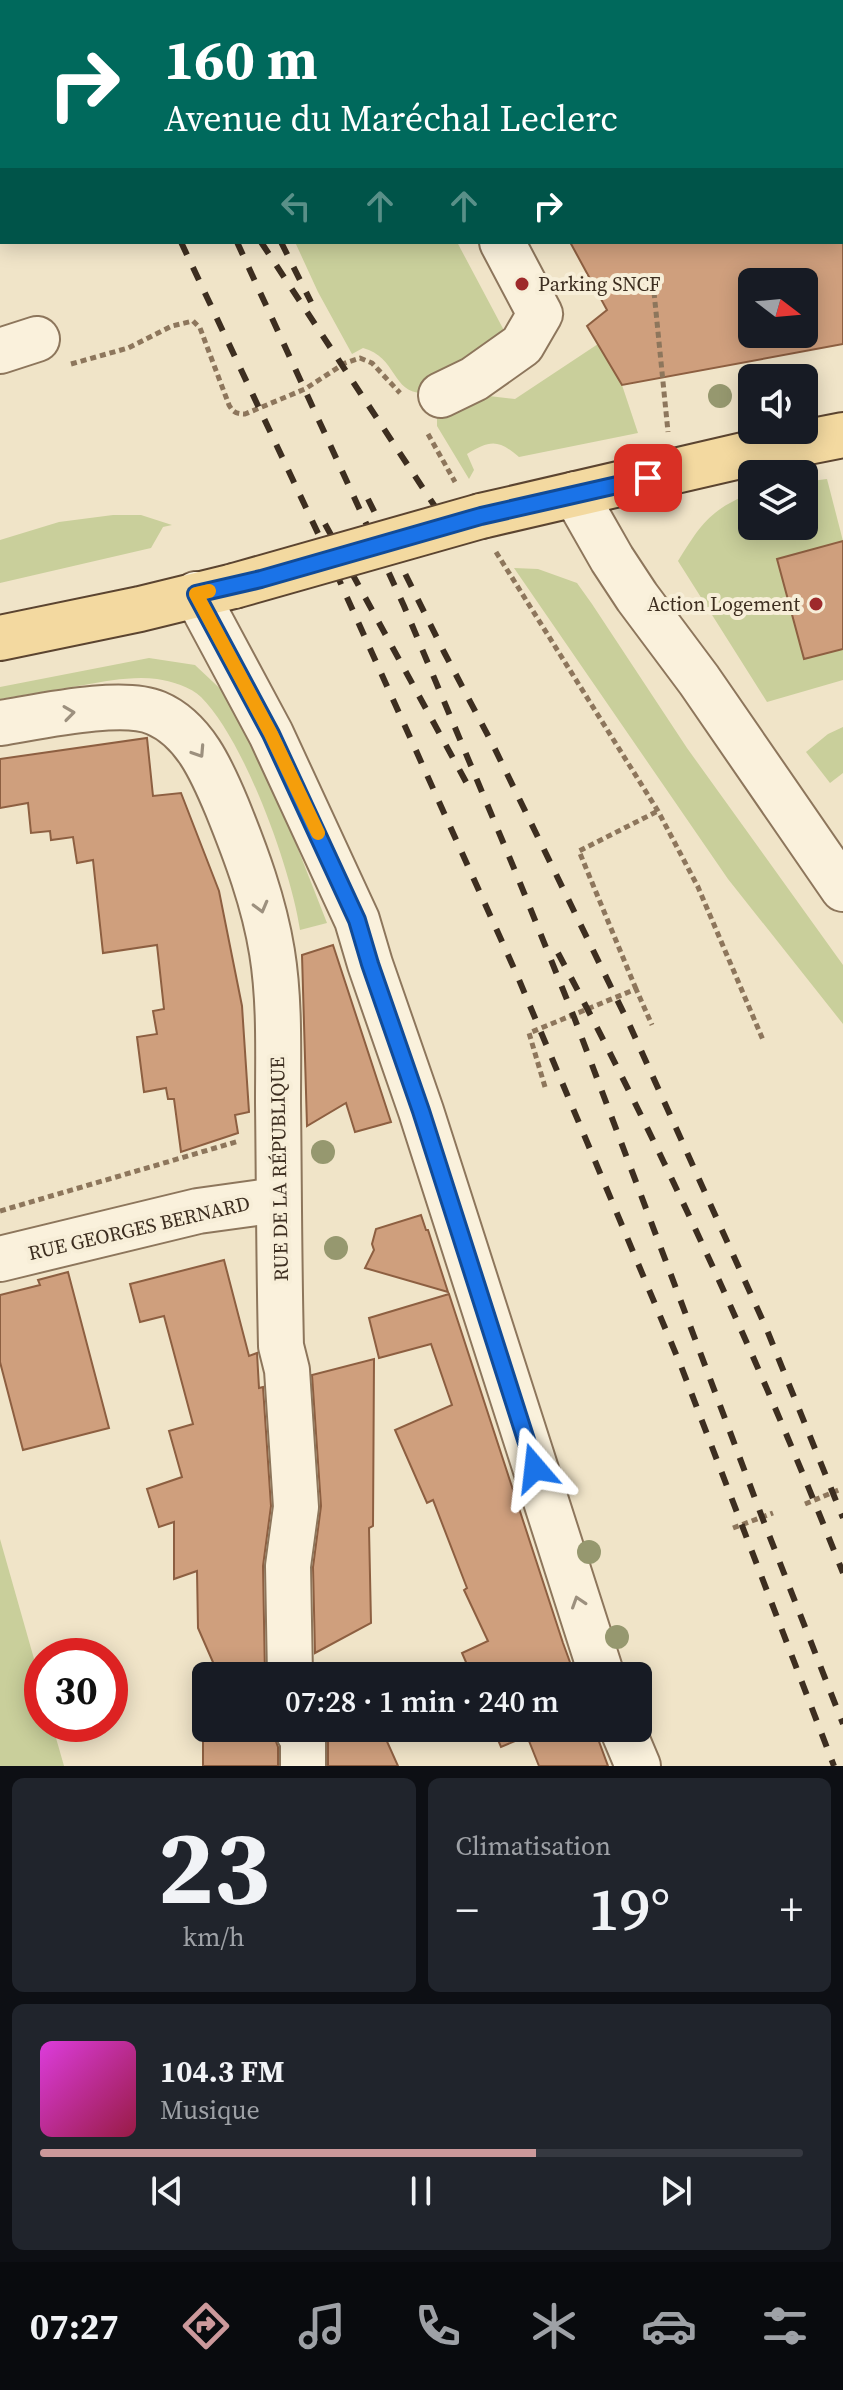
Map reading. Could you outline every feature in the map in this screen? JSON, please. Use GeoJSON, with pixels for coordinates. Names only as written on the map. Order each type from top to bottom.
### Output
{"type":"FeatureCollection","features":[{"type":"Feature","properties":{"kind":"main road"},"geometry":{"type":"LineString","coordinates":[[0,638],[215,590],[476,514],[843,435]]}},
{"type":"Feature","properties":{"kind":"street"},"geometry":{"type":"LineString","coordinates":[[434,403],[522,345],[540,314],[503,244]]}},
{"type":"Feature","properties":{"kind":"street"},"geometry":{"type":"LineString","coordinates":[[575,494],[637,597],[699,680],[843,889]]}},
{"type":"Feature","properties":{"kind":"street"},"geometry":{"type":"LineString","coordinates":[[215,590],[271,734],[357,920],[598,1662]]}},
{"type":"Feature","properties":{"kind":"street","name":"RUE DE LA RÉPUBLIQUE"},"geometry":{"type":"LineString","coordinates":[[0,723],[116,707],[138,707],[171,721],[187,734],[216,780],[246,856],[264,914],[273,960],[278,1059],[281,1346],[287,1370],[296,1507],[288,1566],[290,1662]]}},
{"type":"Feature","properties":{"kind":"street","name":"RUE GEORGES BERNARD"},"geometry":{"type":"LineString","coordinates":[[0,1259],[198,1211],[278,1200]]}},
{"type":"Feature","properties":{"kind":"street"},"geometry":{"type":"LineString","coordinates":[[303,1742],[303,1766]]}},
{"type":"Feature","properties":{"kind":"street"},"geometry":{"type":"LineString","coordinates":[[628,1742],[638,1766]]}},
{"type":"Feature","properties":{"kind":"path"},"geometry":{"type":"LineString","coordinates":[[653,282],[669,439]]}},
{"type":"Feature","properties":{"kind":"path"},"geometry":{"type":"LineString","coordinates":[[19,345],[55,369],[128,348],[172,326],[193,321],[200,328],[229,405],[238,414],[245,414],[305,389],[345,363],[360,358],[372,363],[408,402],[434,403],[426,428],[431,441],[520,594],[597,710],[658,811],[705,901],[763,1040]]}},
{"type":"Feature","properties":{"kind":"path"},"geometry":{"type":"LineString","coordinates":[[652,1025],[579,851],[658,811]]}},
{"type":"Feature","properties":{"kind":"path"},"geometry":{"type":"LineString","coordinates":[[545,1087],[529,1033],[636,989]]}},
{"type":"Feature","properties":{"kind":"path"},"geometry":{"type":"LineString","coordinates":[[0,1211],[279,1129]]}},
{"type":"Feature","properties":{"kind":"path"},"geometry":{"type":"LineString","coordinates":[[805,1504],[841,1489]]}},
{"type":"Feature","properties":{"kind":"path"},"geometry":{"type":"LineString","coordinates":[[733,1528],[773,1513]]}},
{"type":"Feature","properties":{"kind":"green space"},"geometry":{"type":"Polygon","coordinates":[[[296,244],[458,244],[508,338],[426,393],[415,392],[406,388],[383,359],[374,353],[363,348],[352,354],[296,244]]]}},
{"type":"Feature","properties":{"kind":"green space"},"geometry":{"type":"Polygon","coordinates":[[[598,344],[622,385],[638,433],[519,457],[499,444],[488,444],[467,454],[474,470],[469,479],[437,426],[437,410],[475,389],[489,396],[515,399],[598,344]]]}},
{"type":"Feature","properties":{"kind":"green space"},"geometry":{"type":"Polygon","coordinates":[[[827,479],[843,541],[777,560],[804,659],[843,649],[843,680],[767,702],[678,561],[708,520],[738,500],[738,540],[818,540],[818,480],[827,479]]]}},
{"type":"Feature","properties":{"kind":"green space"},"geometry":{"type":"Polygon","coordinates":[[[141,515],[172,525],[163,527],[151,548],[0,583],[0,540],[59,522],[141,515]]]}},
{"type":"Feature","properties":{"kind":"green space"},"geometry":{"type":"Polygon","coordinates":[[[514,568],[538,569],[577,583],[687,748],[843,965],[843,1024],[728,879],[514,568]]]}},
{"type":"Feature","properties":{"kind":"green space"},"geometry":{"type":"Polygon","coordinates":[[[149,658],[195,665],[229,697],[265,765],[327,923],[300,930],[287,874],[264,807],[234,743],[218,717],[197,693],[168,681],[138,678],[0,699],[0,687],[149,658]]]}},
{"type":"Feature","properties":{"kind":"green space"},"geometry":{"type":"Polygon","coordinates":[[[843,727],[843,773],[830,783],[806,752],[828,734],[843,727]]]}},
{"type":"Feature","properties":{"kind":"green space"},"geometry":{"type":"Polygon","coordinates":[[[0,1539],[28,1638],[24,1638],[24,1742],[57,1742],[64,1766],[0,1766],[0,1539]]]}},
{"type":"Feature","properties":{"kind":"building"},"geometry":{"type":"Polygon","coordinates":[[[571,244],[843,244],[843,344],[622,385],[587,326],[607,310],[571,244]]]}},
{"type":"Feature","properties":{"kind":"building","name":"Action Logement"},"geometry":{"type":"Polygon","coordinates":[[[843,541],[843,649],[804,659],[777,559],[843,541]]]}},
{"type":"Feature","properties":{"kind":"building"},"geometry":{"type":"Polygon","coordinates":[[[147,738],[153,796],[181,793],[219,891],[242,1006],[249,1112],[235,1115],[238,1133],[181,1152],[174,1099],[168,1099],[166,1088],[144,1092],[137,1037],[157,1034],[153,1011],[164,1009],[157,945],[103,953],[93,860],[77,863],[73,837],[51,840],[50,831],[31,833],[28,803],[0,808],[0,759],[147,738]]]}},
{"type":"Feature","properties":{"kind":"building"},"geometry":{"type":"Polygon","coordinates":[[[333,945],[391,1122],[355,1132],[346,1103],[307,1126],[302,955],[333,945]]]}},
{"type":"Feature","properties":{"kind":"building"},"geometry":{"type":"Polygon","coordinates":[[[421,1215],[448,1292],[365,1268],[374,1250],[372,1244],[376,1229],[421,1215]]]}},
{"type":"Feature","properties":{"kind":"building"},"geometry":{"type":"Polygon","coordinates":[[[224,1260],[249,1356],[257,1353],[259,1388],[263,1387],[271,1506],[263,1566],[265,1662],[213,1662],[198,1628],[197,1571],[174,1579],[174,1522],[159,1527],[147,1489],[182,1477],[169,1431],[193,1424],[164,1316],[140,1322],[130,1284],[224,1260]]]}},
{"type":"Feature","properties":{"kind":"building"},"geometry":{"type":"Polygon","coordinates":[[[68,1272],[109,1428],[23,1450],[0,1362],[0,1295],[40,1285],[38,1280],[68,1272]]]}},
{"type":"Feature","properties":{"kind":"building"},"geometry":{"type":"Polygon","coordinates":[[[449,1294],[570,1662],[466,1662],[462,1653],[488,1641],[464,1590],[467,1588],[433,1500],[427,1503],[395,1430],[452,1405],[431,1344],[379,1358],[369,1318],[449,1294]]]}},
{"type":"Feature","properties":{"kind":"building"},"geometry":{"type":"Polygon","coordinates":[[[374,1359],[373,1526],[369,1528],[371,1623],[315,1653],[313,1567],[321,1506],[312,1375],[374,1359]]]}},
{"type":"Feature","properties":{"kind":"building"},"geometry":{"type":"Polygon","coordinates":[[[203,1742],[276,1742],[278,1747],[278,1766],[203,1766],[203,1742]]]}},
{"type":"Feature","properties":{"kind":"building"},"geometry":{"type":"Polygon","coordinates":[[[328,1742],[387,1742],[398,1766],[328,1766],[328,1742]]]}},
{"type":"Feature","properties":{"kind":"building"},"geometry":{"type":"Polygon","coordinates":[[[529,1742],[599,1742],[608,1766],[539,1766],[529,1742]]]}},
{"type":"Feature","properties":{"kind":"railway"},"geometry":{"type":"LineString","coordinates":[[182,244],[323,544],[517,975],[681,1366],[834,1766]]}},
{"type":"Feature","properties":{"kind":"railway"},"geometry":{"type":"LineString","coordinates":[[238,244],[404,606],[516,873],[574,1017],[843,1724]]}},
{"type":"Feature","properties":{"kind":"railway"},"geometry":{"type":"LineString","coordinates":[[262,244],[459,543]]}},
{"type":"Feature","properties":{"kind":"railway"},"geometry":{"type":"LineString","coordinates":[[282,244],[311,302]]}},
{"type":"Feature","properties":{"kind":"railway"},"geometry":{"type":"LineString","coordinates":[[368,499],[493,745],[630,1026],[767,1330],[843,1518]]}},
{"type":"Feature","properties":{"kind":"railway"},"geometry":{"type":"LineString","coordinates":[[325,524],[471,791]]}},
{"type":"Feature","properties":{"kind":"railway"},"geometry":{"type":"LineString","coordinates":[[558,953],[636,1105],[709,1259],[843,1573]]}},
{"type":"Feature","properties":{"kind":"slow traffic"},"geometry":{"type":"LineString","coordinates":[[209,591],[196,594],[271,734],[318,833]]}},
{"type":"Feature","properties":{"kind":"place","name":"Parking SNCF"},"geometry":{"type":"Point","coordinates":[522,284]}},
{"type":"Feature","properties":{"kind":"place","name":"Action Logement"},"geometry":{"type":"Point","coordinates":[816,604]}},
{"type":"Feature","properties":{"kind":"route"},"geometry":{"type":"LineString","coordinates":[[535,1468],[357,920],[271,734],[196,594],[261,579],[481,516],[648,478]]}}]}
